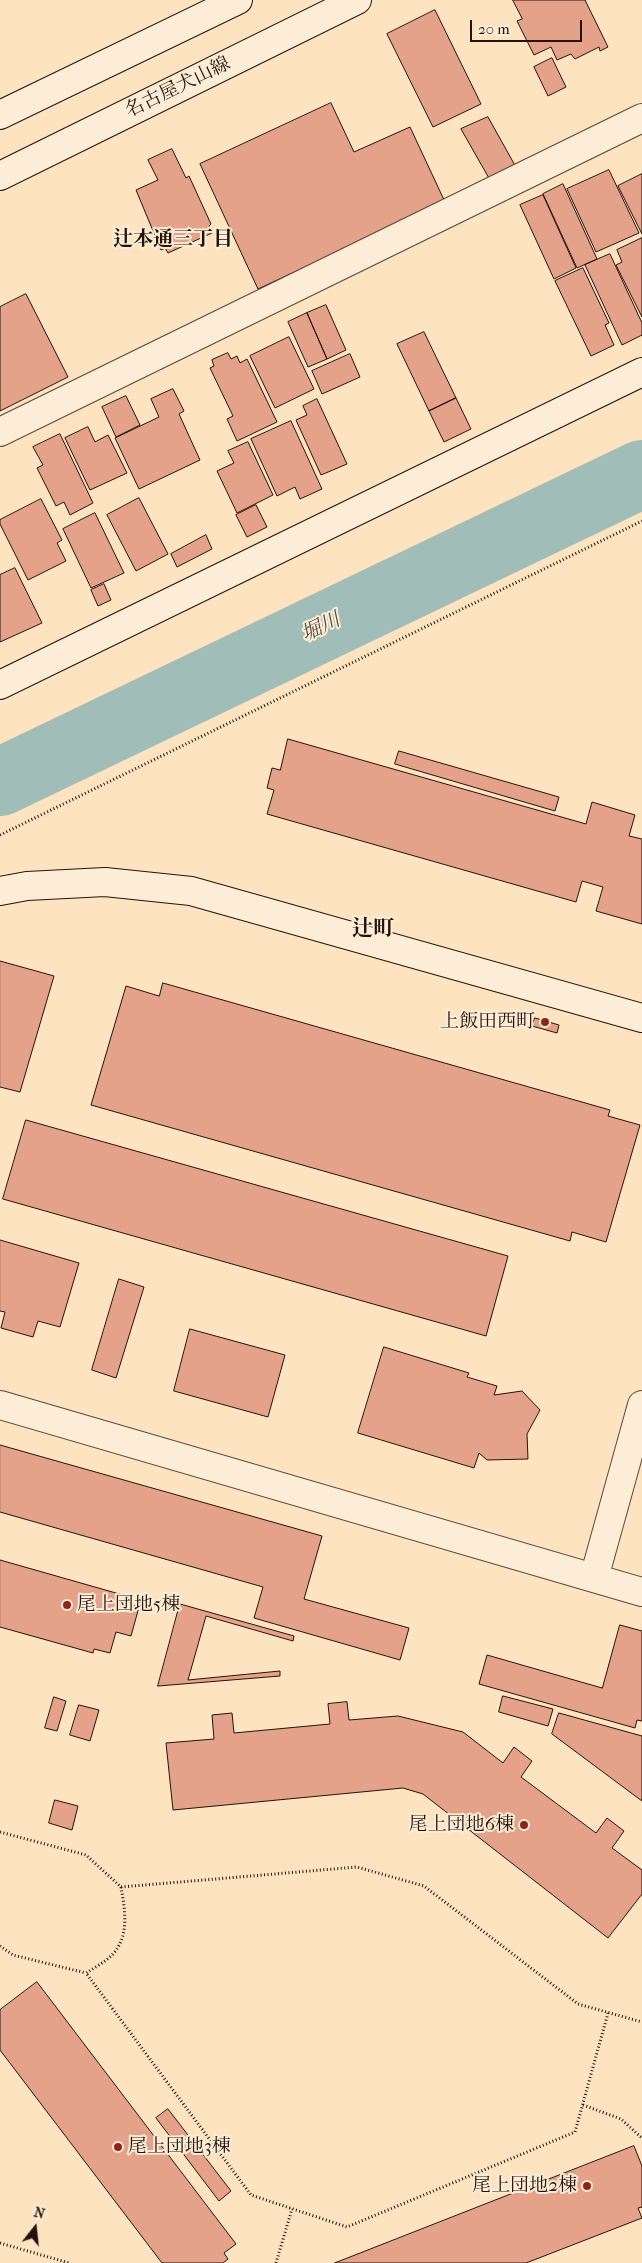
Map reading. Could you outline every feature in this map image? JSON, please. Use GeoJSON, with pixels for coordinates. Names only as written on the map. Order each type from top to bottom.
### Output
{"type":"FeatureCollection","features":[{"type":"Feature","properties":{"kind":"street"},"geometry":{"type":"LineString","coordinates":[[0,115],[238,0]]}},
{"type":"Feature","properties":{"kind":"street","name":"名古屋犬山線"},"geometry":{"type":"LineString","coordinates":[[0,176],[357,0]]}},
{"type":"Feature","properties":{"kind":"street"},"geometry":{"type":"LineString","coordinates":[[0,432],[642,118]]}},
{"type":"Feature","properties":{"kind":"street"},"geometry":{"type":"LineString","coordinates":[[0,685],[642,372]]}},
{"type":"Feature","properties":{"kind":"street"},"geometry":{"type":"LineString","coordinates":[[0,891],[27,886],[105,882],[192,892],[642,1018]]}},
{"type":"Feature","properties":{"kind":"street"},"geometry":{"type":"LineString","coordinates":[[0,1405],[642,1592]]}},
{"type":"Feature","properties":{"kind":"street"},"geometry":{"type":"LineString","coordinates":[[594,1578],[642,1406]]}},
{"type":"Feature","properties":{"kind":"path"},"geometry":{"type":"LineString","coordinates":[[0,835],[642,521]]}},
{"type":"Feature","properties":{"kind":"path"},"geometry":{"type":"LineString","coordinates":[[0,1832],[86,1855],[121,1887],[126,1918],[122,1938],[112,1955],[86,1973]]}},
{"type":"Feature","properties":{"kind":"path"},"geometry":{"type":"LineString","coordinates":[[121,1887],[357,1868],[424,1886],[578,2004],[642,2022]]}},
{"type":"Feature","properties":{"kind":"path"},"geometry":{"type":"LineString","coordinates":[[0,1946],[13,1955],[86,1973],[250,2195],[347,2227],[576,2132],[608,2013]]}},
{"type":"Feature","properties":{"kind":"path"},"geometry":{"type":"LineString","coordinates":[[583,2105],[621,2119],[642,2138]]}},
{"type":"Feature","properties":{"kind":"path"},"geometry":{"type":"LineString","coordinates":[[276,2263],[292,2209]]}},
{"type":"Feature","properties":{"kind":"path"},"geometry":{"type":"LineString","coordinates":[[0,2243],[69,2263]]}},
{"type":"Feature","properties":{"kind":"building"},"geometry":{"type":"Polygon","coordinates":[[[513,0],[585,0],[608,47],[600,51],[599,47],[575,59],[571,54],[557,60],[551,47],[534,55],[517,21],[522,19],[513,0]]]}},
{"type":"Feature","properties":{"kind":"building"},"geometry":{"type":"Polygon","coordinates":[[[435,10],[481,104],[433,127],[387,34],[435,10]]]}},
{"type":"Feature","properties":{"kind":"building"},"geometry":{"type":"Polygon","coordinates":[[[552,58],[566,87],[548,96],[534,67],[552,58]]]}},
{"type":"Feature","properties":{"kind":"building"},"geometry":{"type":"Polygon","coordinates":[[[331,103],[354,152],[410,127],[445,202],[258,289],[200,164],[331,103]]]}},
{"type":"Feature","properties":{"kind":"building"},"geometry":{"type":"Polygon","coordinates":[[[488,117],[517,169],[490,180],[461,129],[488,117]]]}},
{"type":"Feature","properties":{"kind":"building"},"geometry":{"type":"Polygon","coordinates":[[[172,149],[186,178],[189,176],[211,224],[209,226],[212,233],[168,253],[165,248],[161,250],[136,190],[158,180],[148,160],[172,149]]]}},
{"type":"Feature","properties":{"kind":"building"},"geometry":{"type":"Polygon","coordinates":[[[609,170],[639,233],[596,252],[567,189],[609,170]]]}},
{"type":"Feature","properties":{"kind":"building"},"geometry":{"type":"Polygon","coordinates":[[[642,174],[642,234],[618,186],[642,174]]]}},
{"type":"Feature","properties":{"kind":"building"},"geometry":{"type":"Polygon","coordinates":[[[563,184],[597,259],[577,268],[543,194],[563,184]]]}},
{"type":"Feature","properties":{"kind":"building"},"geometry":{"type":"Polygon","coordinates":[[[543,195],[576,268],[554,279],[520,205],[543,195]]]}},
{"type":"Feature","properties":{"kind":"building"},"geometry":{"type":"Polygon","coordinates":[[[642,238],[642,317],[616,265],[622,262],[617,250],[642,238]]]}},
{"type":"Feature","properties":{"kind":"building"},"geometry":{"type":"Polygon","coordinates":[[[610,254],[642,323],[642,335],[622,345],[585,265],[610,254]]]}},
{"type":"Feature","properties":{"kind":"building"},"geometry":{"type":"Polygon","coordinates":[[[583,268],[609,323],[605,325],[614,345],[591,356],[555,281],[583,268]]]}},
{"type":"Feature","properties":{"kind":"building"},"geometry":{"type":"Polygon","coordinates":[[[26,294],[68,377],[0,411],[0,307],[26,294]]]}},
{"type":"Feature","properties":{"kind":"building"},"geometry":{"type":"Polygon","coordinates":[[[326,305],[346,350],[327,359],[307,313],[326,305]]]}},
{"type":"Feature","properties":{"kind":"building"},"geometry":{"type":"Polygon","coordinates":[[[307,313],[327,359],[308,367],[288,322],[307,313]]]}},
{"type":"Feature","properties":{"kind":"building"},"geometry":{"type":"Polygon","coordinates":[[[424,332],[456,398],[429,411],[397,344],[424,332]]]}},
{"type":"Feature","properties":{"kind":"building"},"geometry":{"type":"Polygon","coordinates":[[[289,337],[314,389],[275,408],[250,356],[289,337]]]}},
{"type":"Feature","properties":{"kind":"building"},"geometry":{"type":"Polygon","coordinates":[[[228,353],[231,359],[237,356],[240,363],[247,359],[277,422],[237,441],[227,419],[233,416],[210,368],[214,366],[212,360],[228,353]]]}},
{"type":"Feature","properties":{"kind":"building"},"geometry":{"type":"Polygon","coordinates":[[[350,354],[360,377],[322,394],[312,371],[350,354]]]}},
{"type":"Feature","properties":{"kind":"building"},"geometry":{"type":"Polygon","coordinates":[[[173,389],[184,411],[179,414],[200,460],[139,489],[115,438],[159,417],[151,399],[173,389]]]}},
{"type":"Feature","properties":{"kind":"building"},"geometry":{"type":"Polygon","coordinates":[[[126,396],[140,425],[116,437],[102,407],[126,396]]]}},
{"type":"Feature","properties":{"kind":"building"},"geometry":{"type":"Polygon","coordinates":[[[456,398],[471,429],[444,442],[429,411],[456,398]]]}},
{"type":"Feature","properties":{"kind":"building"},"geometry":{"type":"Polygon","coordinates":[[[317,399],[347,464],[321,475],[296,420],[307,415],[303,406],[317,399]]]}},
{"type":"Feature","properties":{"kind":"building"},"geometry":{"type":"Polygon","coordinates":[[[291,421],[322,489],[300,499],[295,487],[277,496],[251,439],[291,421]]]}},
{"type":"Feature","properties":{"kind":"building"},"geometry":{"type":"Polygon","coordinates":[[[88,427],[95,442],[108,435],[127,473],[90,490],[65,438],[88,427]]]}},
{"type":"Feature","properties":{"kind":"building"},"geometry":{"type":"Polygon","coordinates":[[[60,434],[93,503],[70,515],[64,502],[56,506],[37,468],[43,465],[33,447],[60,434]]]}},
{"type":"Feature","properties":{"kind":"building"},"geometry":{"type":"Polygon","coordinates":[[[248,442],[273,495],[237,513],[217,471],[234,463],[228,451],[248,442]]]}},
{"type":"Feature","properties":{"kind":"building"},"geometry":{"type":"Polygon","coordinates":[[[139,498],[168,554],[136,571],[107,515],[139,498]]]}},
{"type":"Feature","properties":{"kind":"building"},"geometry":{"type":"Polygon","coordinates":[[[41,499],[62,540],[57,543],[66,561],[28,580],[0,524],[0,520],[41,499]]]}},
{"type":"Feature","properties":{"kind":"building"},"geometry":{"type":"Polygon","coordinates":[[[256,505],[267,527],[247,537],[236,515],[256,505]]]}},
{"type":"Feature","properties":{"kind":"building"},"geometry":{"type":"Polygon","coordinates":[[[95,513],[124,573],[91,588],[63,529],[95,513]]]}},
{"type":"Feature","properties":{"kind":"building"},"geometry":{"type":"Polygon","coordinates":[[[206,535],[212,549],[177,567],[171,554],[206,535]]]}},
{"type":"Feature","properties":{"kind":"building"},"geometry":{"type":"Polygon","coordinates":[[[15,568],[42,623],[0,642],[0,575],[15,568]]]}},
{"type":"Feature","properties":{"kind":"building"},"geometry":{"type":"Polygon","coordinates":[[[104,584],[111,600],[98,606],[91,590],[104,584]]]}},
{"type":"Feature","properties":{"kind":"building"},"geometry":{"type":"Polygon","coordinates":[[[288,739],[586,824],[592,802],[635,815],[629,836],[642,839],[642,924],[596,911],[603,887],[582,881],[576,902],[267,814],[274,790],[267,788],[272,768],[280,770],[288,739]]]}},
{"type":"Feature","properties":{"kind":"building"},"geometry":{"type":"Polygon","coordinates":[[[399,751],[559,797],[555,811],[395,764],[399,751]]]}},
{"type":"Feature","properties":{"kind":"building"},"geometry":{"type":"Polygon","coordinates":[[[0,961],[54,976],[20,1092],[0,1087],[0,961]]]}},
{"type":"Feature","properties":{"kind":"building"},"geometry":{"type":"Polygon","coordinates":[[[163,983],[610,1110],[608,1116],[640,1125],[606,1242],[572,1232],[570,1241],[91,1105],[126,986],[159,996],[163,983]]]}},
{"type":"Feature","properties":{"kind":"building"},"geometry":{"type":"Polygon","coordinates":[[[535,1018],[559,1025],[557,1033],[532,1026],[535,1018]]]}},
{"type":"Feature","properties":{"kind":"building"},"geometry":{"type":"Polygon","coordinates":[[[26,1120],[508,1256],[486,1336],[3,1199],[26,1120]]]}},
{"type":"Feature","properties":{"kind":"building"},"geometry":{"type":"Polygon","coordinates":[[[0,1240],[79,1263],[60,1327],[38,1321],[33,1337],[1,1328],[5,1312],[0,1311],[0,1240]]]}},
{"type":"Feature","properties":{"kind":"building"},"geometry":{"type":"Polygon","coordinates":[[[119,1279],[144,1287],[116,1378],[92,1370],[119,1279]]]}},
{"type":"Feature","properties":{"kind":"building"},"geometry":{"type":"Polygon","coordinates":[[[190,1329],[285,1355],[268,1417],[174,1391],[190,1329]]]}},
{"type":"Feature","properties":{"kind":"building"},"geometry":{"type":"Polygon","coordinates":[[[384,1347],[469,1373],[467,1377],[497,1386],[494,1395],[522,1391],[540,1410],[527,1434],[528,1459],[487,1460],[479,1453],[474,1468],[358,1433],[384,1347]]]}},
{"type":"Feature","properties":{"kind":"building"},"geometry":{"type":"Polygon","coordinates":[[[0,1445],[322,1536],[304,1599],[409,1628],[400,1660],[254,1618],[263,1587],[0,1512],[0,1445]]]}},
{"type":"Feature","properties":{"kind":"building","name":"尾上団地5棟"},"geometry":{"type":"Polygon","coordinates":[[[0,1560],[130,1597],[128,1604],[139,1607],[131,1636],[116,1632],[110,1653],[94,1649],[93,1653],[0,1627],[0,1560]]]}},
{"type":"Feature","properties":{"kind":"building"},"geometry":{"type":"Polygon","coordinates":[[[180,1604],[294,1636],[293,1641],[206,1616],[188,1680],[280,1671],[280,1676],[158,1686],[180,1604]]]}},
{"type":"Feature","properties":{"kind":"building"},"geometry":{"type":"Polygon","coordinates":[[[620,1625],[642,1631],[642,1721],[637,1720],[635,1728],[479,1684],[487,1655],[602,1688],[620,1625]]]}},
{"type":"Feature","properties":{"kind":"building"},"geometry":{"type":"Polygon","coordinates":[[[503,1696],[553,1709],[548,1726],[499,1712],[503,1696]]]}},
{"type":"Feature","properties":{"kind":"building"},"geometry":{"type":"Polygon","coordinates":[[[54,1697],[66,1701],[57,1731],[45,1728],[54,1697]]]}},
{"type":"Feature","properties":{"kind":"building","name":"尾上団地6棟"},"geometry":{"type":"Polygon","coordinates":[[[347,1702],[349,1720],[398,1716],[463,1732],[503,1763],[514,1747],[532,1761],[521,1777],[596,1833],[607,1818],[624,1831],[612,1848],[642,1870],[642,1894],[608,1938],[423,1794],[403,1788],[173,1810],[166,1743],[214,1739],[212,1715],[232,1713],[234,1733],[330,1724],[328,1704],[347,1702]]]}},
{"type":"Feature","properties":{"kind":"building"},"geometry":{"type":"Polygon","coordinates":[[[79,1705],[99,1710],[90,1741],[70,1735],[79,1705]]]}},
{"type":"Feature","properties":{"kind":"building"},"geometry":{"type":"Polygon","coordinates":[[[559,1713],[642,1736],[642,1801],[552,1734],[559,1713]]]}},
{"type":"Feature","properties":{"kind":"building"},"geometry":{"type":"Polygon","coordinates":[[[55,1800],[78,1806],[72,1830],[49,1823],[55,1800]]]}},
{"type":"Feature","properties":{"kind":"building","name":"尾上団地3棟"},"geometry":{"type":"Polygon","coordinates":[[[37,1982],[236,2244],[224,2253],[228,2259],[223,2263],[162,2263],[0,2050],[0,2010],[37,1982]]]}},
{"type":"Feature","properties":{"kind":"building"},"geometry":{"type":"Polygon","coordinates":[[[168,2109],[231,2191],[219,2201],[156,2118],[168,2109]]]}},
{"type":"Feature","properties":{"kind":"building","name":"尾上団地2棟"},"geometry":{"type":"Polygon","coordinates":[[[634,2146],[642,2166],[642,2207],[638,2208],[642,2218],[526,2263],[335,2263],[634,2146]]]}},
{"type":"Feature","properties":{"kind":"waterway","name":"堀川"},"geometry":{"type":"LineString","coordinates":[[0,782],[642,474]]}},
{"type":"Feature","properties":{"kind":"place","name":"上飯田西町"},"geometry":{"type":"Point","coordinates":[545,1022]}},
{"type":"Feature","properties":{"kind":"place","name":"尾上団地5棟"},"geometry":{"type":"Point","coordinates":[67,1605]}},
{"type":"Feature","properties":{"kind":"place","name":"尾上団地6棟"},"geometry":{"type":"Point","coordinates":[524,1825]}},
{"type":"Feature","properties":{"kind":"place","name":"尾上団地3棟"},"geometry":{"type":"Point","coordinates":[118,2147]}},
{"type":"Feature","properties":{"kind":"place","name":"尾上団地2棟"},"geometry":{"type":"Point","coordinates":[587,2186]}},
{"type":"Feature","properties":{"kind":"district","name":"辻本通三丁目"},"geometry":{"type":"Point","coordinates":[173,240]}},
{"type":"Feature","properties":{"kind":"district","name":"辻町"},"geometry":{"type":"Point","coordinates":[373,930]}}]}
